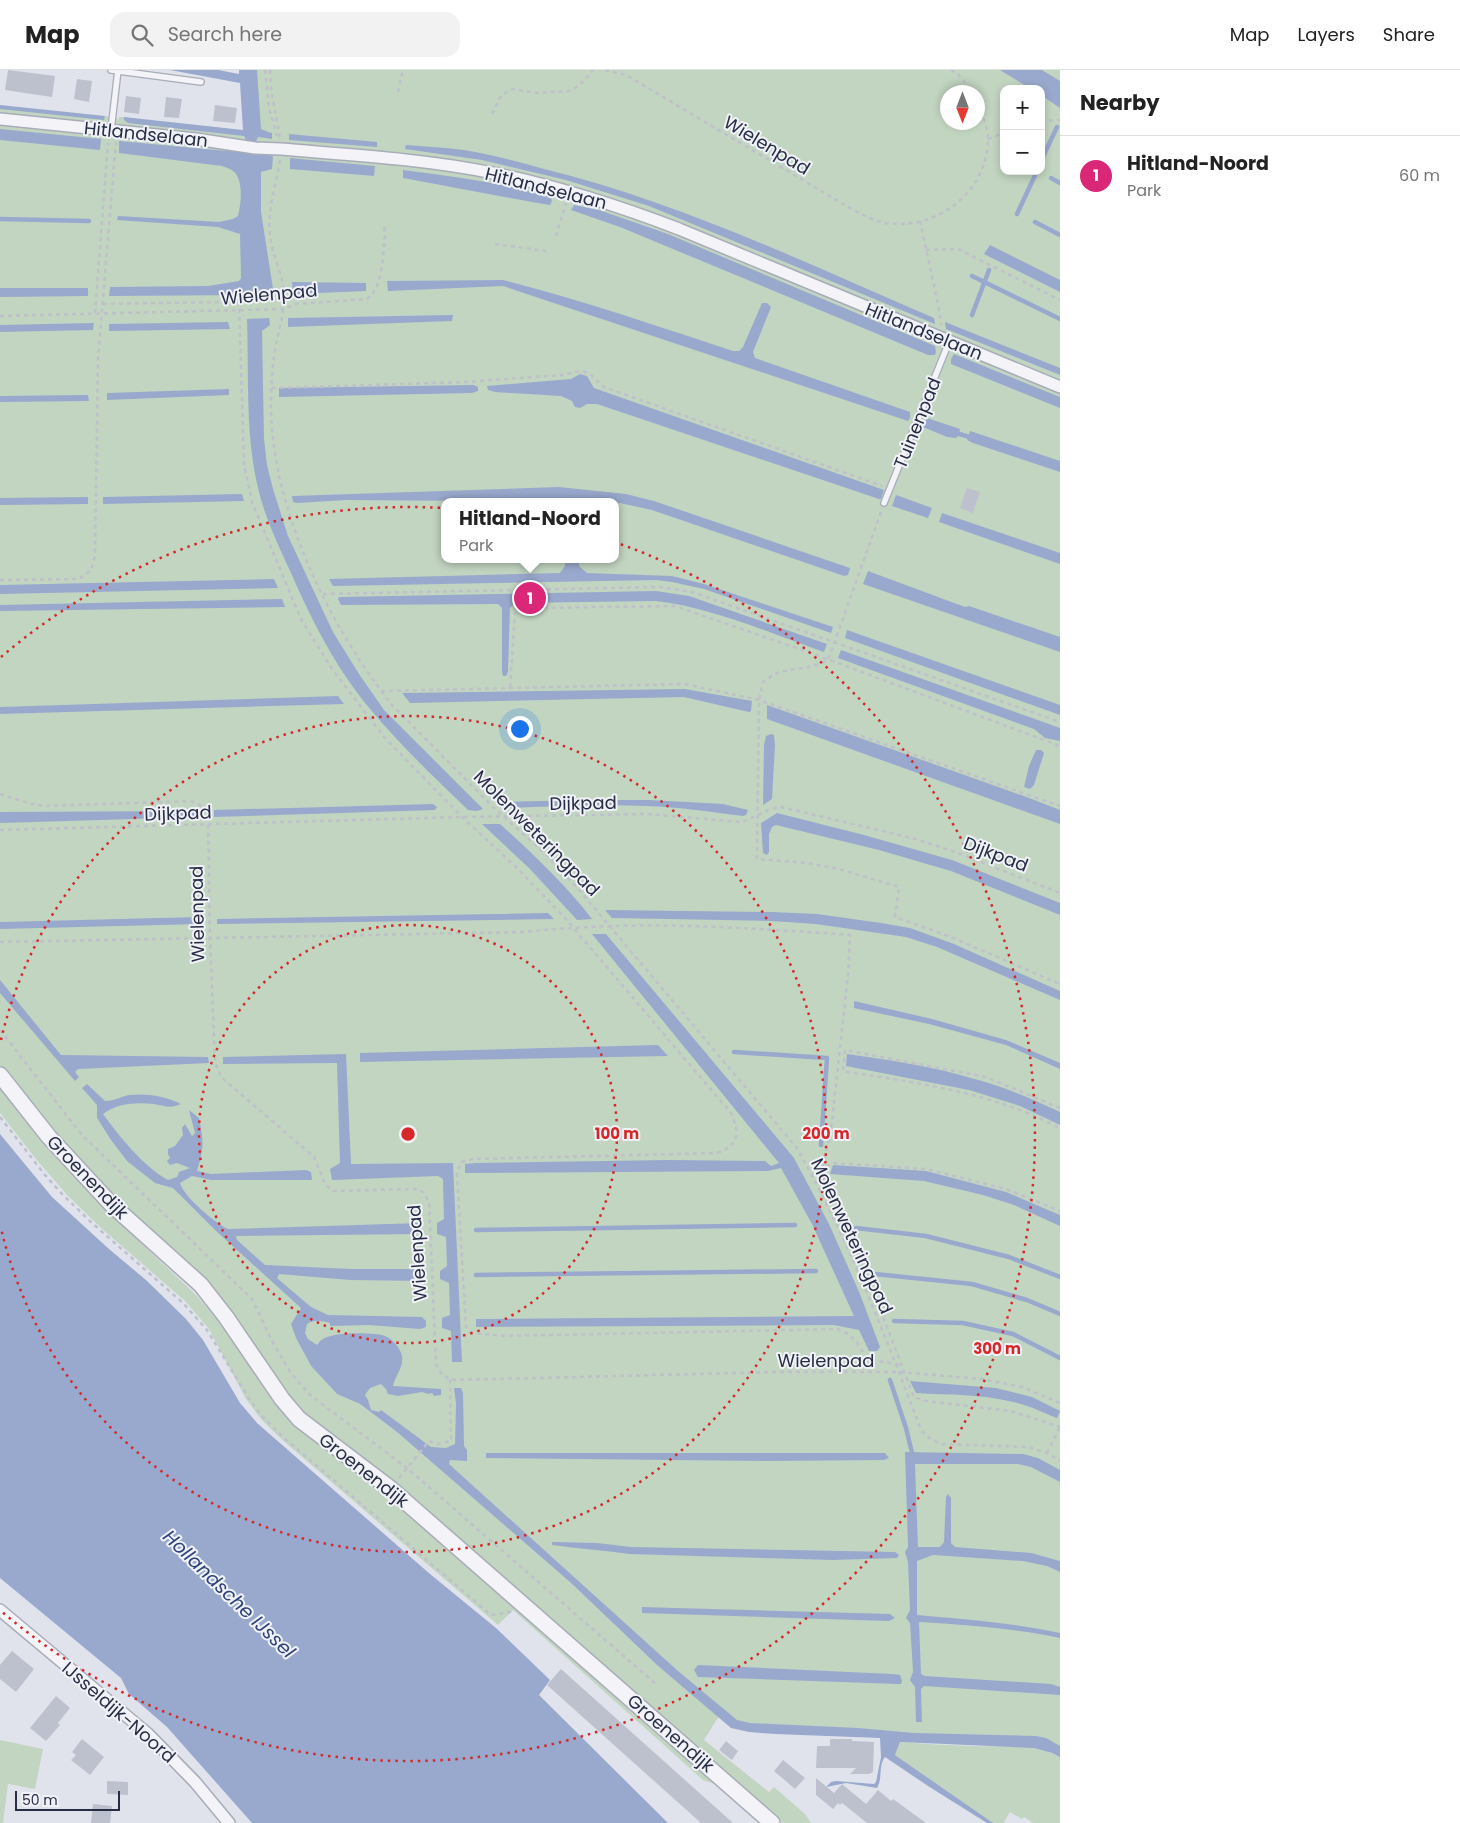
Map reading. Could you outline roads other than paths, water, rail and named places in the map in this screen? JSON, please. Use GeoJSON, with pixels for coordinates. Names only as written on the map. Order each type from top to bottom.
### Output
{"type":"FeatureCollection","features":[{"type":"Feature","properties":{"kind":"street","name":"Hitlandselaan"},"geometry":{"type":"LineString","coordinates":[[0,119],[196,139],[256,148],[457,166],[494,173],[621,207],[679,229],[1060,387]]}},
{"type":"Feature","properties":{"kind":"street","name":"Groenendijk"},"geometry":{"type":"LineString","coordinates":[[0,1075],[49,1138],[111,1204],[201,1285],[298,1419],[391,1489],[772,1823]]}},
{"type":"Feature","properties":{"kind":"street","name":"IJsseldijk-Noord"},"geometry":{"type":"LineString","coordinates":[[0,1610],[148,1734],[195,1782],[229,1823]]}},
{"type":"Feature","properties":{"kind":"lane"},"geometry":{"type":"LineString","coordinates":[[111,70],[200,82]]}},
{"type":"Feature","properties":{"kind":"lane"},"geometry":{"type":"LineString","coordinates":[[114,130],[118,71]]}},
{"type":"Feature","properties":{"kind":"lane","name":"Tuinenpad"},"geometry":{"type":"LineString","coordinates":[[884,503],[949,342]]}},
{"type":"Feature","properties":{"kind":"water"},"geometry":{"type":"Polygon","coordinates":[[[170,70],[218,70],[239,74],[239,70],[257,70],[261,129],[272,133],[272,139],[258,137],[256,142],[247,142],[244,136],[128,123],[124,120],[124,117],[243,130],[240,83],[170,70]]]}},
{"type":"Feature","properties":{"kind":"water"},"geometry":{"type":"Polygon","coordinates":[[[1000,70],[1042,70],[1060,81],[1060,108],[1045,98],[1045,85],[1024,85],[1000,70]]]}},
{"type":"Feature","properties":{"kind":"water"},"geometry":{"type":"Polygon","coordinates":[[[0,105],[105,116],[104,120],[0,109],[0,105]]]}},
{"type":"Feature","properties":{"kind":"water"},"geometry":{"type":"Polygon","coordinates":[[[0,129],[101,139],[100,150],[0,140],[0,129]]]}},
{"type":"Feature","properties":{"kind":"water"},"geometry":{"type":"Polygon","coordinates":[[[289,134],[377,142],[377,147],[289,140],[289,134]]]}},
{"type":"Feature","properties":{"kind":"water"},"geometry":{"type":"Polygon","coordinates":[[[119,141],[251,152],[273,156],[272,169],[261,172],[261,212],[274,295],[109,296],[110,287],[208,286],[239,281],[241,278],[240,234],[218,227],[117,220],[118,216],[219,222],[233,219],[238,216],[241,199],[239,180],[236,175],[231,170],[222,166],[119,153],[119,141]]]}},
{"type":"Feature","properties":{"kind":"water"},"geometry":{"type":"Polygon","coordinates":[[[406,145],[475,152],[515,161],[644,198],[790,255],[934,318],[935,324],[649,206],[566,180],[482,160],[405,149],[406,145]]]}},
{"type":"Feature","properties":{"kind":"water"},"geometry":{"type":"Polygon","coordinates":[[[290,158],[375,166],[374,176],[290,169],[290,158]]]}},
{"type":"Feature","properties":{"kind":"water"},"geometry":{"type":"Polygon","coordinates":[[[403,170],[496,184],[551,197],[552,201],[550,205],[403,178],[403,170]]]}},
{"type":"Feature","properties":{"kind":"water"},"geometry":{"type":"Polygon","coordinates":[[[574,205],[599,210],[668,234],[935,346],[935,355],[928,355],[620,227],[571,210],[574,205]]]}},
{"type":"Feature","properties":{"kind":"water"},"geometry":{"type":"Polygon","coordinates":[[[990,245],[1060,280],[1060,292],[984,254],[990,245]]]}},
{"type":"Feature","properties":{"kind":"water"},"geometry":{"type":"Polygon","coordinates":[[[503,280],[590,305],[733,351],[739,351],[743,347],[762,303],[767,303],[771,307],[753,352],[755,358],[910,412],[910,418],[908,421],[503,286],[388,291],[387,281],[503,280]]]}},
{"type":"Feature","properties":{"kind":"water"},"geometry":{"type":"Polygon","coordinates":[[[292,282],[366,283],[366,291],[293,294],[292,282]]]}},
{"type":"Feature","properties":{"kind":"water"},"geometry":{"type":"Polygon","coordinates":[[[0,288],[88,288],[88,296],[0,297],[0,288]]]}},
{"type":"Feature","properties":{"kind":"water"},"geometry":{"type":"Polygon","coordinates":[[[453,315],[452,321],[288,327],[288,318],[453,315]]]}},
{"type":"Feature","properties":{"kind":"water"},"geometry":{"type":"Polygon","coordinates":[[[269,318],[270,325],[262,331],[264,439],[267,465],[288,536],[333,632],[384,710],[483,809],[477,811],[468,810],[406,749],[359,695],[336,662],[317,627],[277,543],[259,492],[252,450],[248,406],[247,319],[269,318]]]}},
{"type":"Feature","properties":{"kind":"water"},"geometry":{"type":"Polygon","coordinates":[[[228,322],[230,329],[109,331],[109,324],[228,322]]]}},
{"type":"Feature","properties":{"kind":"water"},"geometry":{"type":"Polygon","coordinates":[[[945,322],[1060,368],[1060,375],[946,329],[945,322]]]}},
{"type":"Feature","properties":{"kind":"water"},"geometry":{"type":"Polygon","coordinates":[[[94,323],[93,330],[0,332],[0,325],[94,323]]]}},
{"type":"Feature","properties":{"kind":"water"},"geometry":{"type":"Polygon","coordinates":[[[954,354],[1060,397],[1060,408],[951,364],[954,354]]]}},
{"type":"Feature","properties":{"kind":"water"},"geometry":{"type":"Polygon","coordinates":[[[580,374],[587,376],[594,388],[884,490],[881,499],[597,404],[587,404],[580,408],[575,407],[572,401],[561,396],[495,392],[488,390],[487,386],[571,379],[580,374]]]}},
{"type":"Feature","properties":{"kind":"water"},"geometry":{"type":"Polygon","coordinates":[[[474,385],[478,387],[478,391],[472,393],[279,397],[279,388],[474,385]]]}},
{"type":"Feature","properties":{"kind":"water"},"geometry":{"type":"Polygon","coordinates":[[[229,389],[229,395],[107,400],[107,393],[229,389]]]}},
{"type":"Feature","properties":{"kind":"water"},"geometry":{"type":"Polygon","coordinates":[[[88,395],[89,401],[0,402],[0,396],[88,395]]]}},
{"type":"Feature","properties":{"kind":"water"},"geometry":{"type":"Polygon","coordinates":[[[927,418],[960,429],[959,435],[956,438],[947,437],[923,427],[927,418]]]}},
{"type":"Feature","properties":{"kind":"water"},"geometry":{"type":"Polygon","coordinates":[[[970,431],[1060,461],[1060,472],[973,443],[967,440],[970,431]]]}},
{"type":"Feature","properties":{"kind":"water"},"geometry":{"type":"Polygon","coordinates":[[[559,487],[626,494],[654,501],[850,568],[848,575],[844,576],[652,510],[619,503],[619,498],[441,498],[441,501],[346,500],[297,503],[293,502],[292,496],[559,487]]]}},
{"type":"Feature","properties":{"kind":"water"},"geometry":{"type":"Polygon","coordinates":[[[242,494],[244,501],[103,504],[103,497],[242,494]]]}},
{"type":"Feature","properties":{"kind":"water"},"geometry":{"type":"Polygon","coordinates":[[[896,495],[932,508],[928,518],[892,506],[896,495]]]}},
{"type":"Feature","properties":{"kind":"water"},"geometry":{"type":"Polygon","coordinates":[[[88,497],[88,504],[0,505],[0,498],[88,497]]]}},
{"type":"Feature","properties":{"kind":"water"},"geometry":{"type":"Polygon","coordinates":[[[942,513],[1060,553],[1060,564],[939,522],[942,513]]]}},
{"type":"Feature","properties":{"kind":"water"},"geometry":{"type":"Polygon","coordinates":[[[565,563],[579,563],[579,566],[587,573],[672,576],[704,584],[833,627],[831,633],[704,589],[656,580],[333,586],[329,579],[560,573],[565,563]]]}},
{"type":"Feature","properties":{"kind":"water"},"geometry":{"type":"Polygon","coordinates":[[[868,571],[965,607],[969,606],[1060,637],[1060,652],[863,584],[868,571]]]}},
{"type":"Feature","properties":{"kind":"water"},"geometry":{"type":"Polygon","coordinates":[[[274,579],[278,588],[0,594],[0,585],[274,579]]]}},
{"type":"Feature","properties":{"kind":"water"},"geometry":{"type":"Polygon","coordinates":[[[656,591],[689,596],[827,644],[824,652],[720,615],[678,604],[656,601],[515,603],[510,608],[508,672],[506,676],[503,676],[502,608],[498,604],[341,605],[338,599],[339,597],[656,591]]]}},
{"type":"Feature","properties":{"kind":"water"},"geometry":{"type":"Polygon","coordinates":[[[282,599],[285,607],[0,611],[0,605],[282,599]]]}},
{"type":"Feature","properties":{"kind":"water"},"geometry":{"type":"Polygon","coordinates":[[[847,630],[1060,705],[1060,715],[845,638],[847,630]]]}},
{"type":"Feature","properties":{"kind":"water"},"geometry":{"type":"Polygon","coordinates":[[[841,650],[1060,728],[1060,741],[1045,738],[1034,729],[838,658],[841,650]]]}},
{"type":"Feature","properties":{"kind":"water"},"geometry":{"type":"Polygon","coordinates":[[[685,689],[752,701],[751,711],[684,697],[410,703],[402,693],[685,689]]]}},
{"type":"Feature","properties":{"kind":"water"},"geometry":{"type":"Polygon","coordinates":[[[338,696],[344,704],[0,714],[0,707],[338,696]]]}},
{"type":"Feature","properties":{"kind":"water"},"geometry":{"type":"Polygon","coordinates":[[[767,705],[1060,810],[1060,824],[767,719],[767,705]]]}},
{"type":"Feature","properties":{"kind":"water"},"geometry":{"type":"Polygon","coordinates":[[[774,735],[775,745],[772,799],[763,805],[764,745],[766,736],[774,735]]]}},
{"type":"Feature","properties":{"kind":"water"},"geometry":{"type":"Polygon","coordinates":[[[1036,750],[1041,750],[1044,753],[1034,785],[1030,789],[1024,787],[1029,766],[1036,750]]]}},
{"type":"Feature","properties":{"kind":"water"},"geometry":{"type":"Polygon","coordinates":[[[649,800],[723,804],[748,810],[746,815],[743,816],[647,806],[593,805],[504,808],[497,802],[649,800]]]}},
{"type":"Feature","properties":{"kind":"water"},"geometry":{"type":"Polygon","coordinates":[[[433,804],[437,807],[435,810],[214,817],[214,810],[433,804]]]}},
{"type":"Feature","properties":{"kind":"water"},"geometry":{"type":"Polygon","coordinates":[[[199,811],[199,817],[0,823],[0,812],[199,811]]]}},
{"type":"Feature","properties":{"kind":"water"},"geometry":{"type":"Polygon","coordinates":[[[777,813],[952,860],[1060,903],[1060,915],[951,871],[879,850],[776,825],[772,827],[769,834],[769,852],[767,855],[763,853],[761,823],[777,813]]]}},
{"type":"Feature","properties":{"kind":"water"},"geometry":{"type":"Polygon","coordinates":[[[482,824],[500,824],[560,881],[592,919],[577,920],[530,869],[482,824]]]}},
{"type":"Feature","properties":{"kind":"water"},"geometry":{"type":"Polygon","coordinates":[[[605,910],[817,914],[910,928],[954,944],[1060,991],[1060,1000],[937,947],[906,937],[816,924],[772,921],[612,918],[605,910]]]}},
{"type":"Feature","properties":{"kind":"water"},"geometry":{"type":"Polygon","coordinates":[[[548,913],[554,919],[217,924],[217,919],[548,913]]]}},
{"type":"Feature","properties":{"kind":"water"},"geometry":{"type":"Polygon","coordinates":[[[200,917],[200,924],[0,929],[0,922],[200,917]]]}},
{"type":"Feature","properties":{"kind":"water"},"geometry":{"type":"Polygon","coordinates":[[[592,934],[606,934],[794,1158],[829,1224],[860,1294],[880,1347],[877,1351],[869,1351],[859,1330],[834,1325],[476,1327],[476,1319],[854,1316],[812,1224],[781,1168],[768,1171],[465,1173],[465,1164],[475,1163],[669,1160],[765,1161],[771,1166],[779,1163],[592,934]]]}},
{"type":"Feature","properties":{"kind":"water"},"geometry":{"type":"Polygon","coordinates":[[[0,980],[61,1055],[208,1057],[209,1063],[78,1069],[75,1072],[79,1077],[75,1081],[0,993],[0,980]]]}},
{"type":"Feature","properties":{"kind":"water"},"geometry":{"type":"Polygon","coordinates":[[[854,1001],[932,1019],[1006,1040],[1060,1063],[1060,1069],[1006,1045],[929,1024],[854,1008],[854,1001]]]}},
{"type":"Feature","properties":{"kind":"water"},"geometry":{"type":"Polygon","coordinates":[[[658,1045],[668,1056],[360,1062],[360,1053],[658,1045]]]}},
{"type":"Feature","properties":{"kind":"water"},"geometry":{"type":"Polygon","coordinates":[[[346,1054],[351,1164],[453,1163],[462,1362],[452,1362],[451,1331],[442,1328],[442,1318],[450,1315],[449,1283],[440,1279],[440,1271],[447,1266],[446,1237],[437,1234],[437,1223],[444,1219],[443,1179],[438,1176],[332,1180],[330,1169],[340,1163],[337,1063],[223,1064],[223,1057],[346,1054]]]}},
{"type":"Feature","properties":{"kind":"water"},"geometry":{"type":"Polygon","coordinates":[[[847,1054],[925,1067],[994,1085],[1060,1112],[1060,1125],[1020,1106],[969,1090],[846,1066],[847,1054]]]}},
{"type":"Feature","properties":{"kind":"water"},"geometry":{"type":"Polygon","coordinates":[[[87,1084],[105,1101],[142,1094],[162,1097],[181,1104],[171,1107],[148,1103],[134,1103],[114,1108],[103,1114],[141,1159],[159,1175],[168,1180],[177,1177],[179,1172],[190,1168],[177,1163],[170,1165],[167,1161],[170,1158],[168,1149],[175,1146],[183,1135],[182,1128],[185,1124],[192,1136],[195,1133],[189,1110],[199,1118],[202,1133],[202,1150],[197,1171],[211,1174],[306,1170],[311,1172],[312,1180],[211,1180],[192,1176],[180,1183],[187,1195],[201,1209],[228,1229],[421,1223],[422,1234],[236,1236],[237,1240],[265,1265],[351,1269],[423,1269],[424,1281],[350,1280],[279,1274],[277,1278],[311,1307],[328,1315],[422,1317],[426,1321],[426,1327],[420,1329],[369,1325],[330,1326],[330,1323],[315,1321],[307,1324],[305,1333],[308,1339],[317,1345],[321,1340],[328,1337],[353,1333],[380,1335],[388,1337],[393,1341],[400,1350],[402,1360],[401,1368],[393,1386],[441,1389],[441,1395],[434,1396],[432,1393],[422,1392],[398,1396],[388,1394],[381,1384],[370,1388],[365,1395],[371,1410],[379,1412],[381,1410],[431,1447],[446,1448],[455,1444],[456,1403],[454,1388],[461,1388],[463,1393],[464,1446],[467,1450],[467,1461],[450,1460],[449,1464],[678,1671],[737,1720],[750,1723],[858,1728],[914,1733],[1036,1736],[1046,1738],[1060,1746],[1060,1757],[1034,1748],[900,1742],[895,1755],[993,1823],[987,1823],[885,1757],[877,1788],[846,1783],[826,1787],[831,1782],[836,1781],[874,1784],[881,1757],[880,1738],[775,1734],[749,1732],[731,1728],[657,1665],[571,1583],[397,1432],[360,1404],[337,1394],[311,1366],[296,1338],[291,1324],[301,1308],[215,1230],[173,1188],[155,1183],[127,1161],[97,1118],[97,1105],[82,1088],[87,1084]]]}},
{"type":"Feature","properties":{"kind":"water","name":"Hollandsche IJssel"},"geometry":{"type":"Polygon","coordinates":[[[0,1134],[52,1197],[146,1280],[186,1319],[203,1340],[240,1403],[257,1423],[430,1574],[496,1628],[550,1680],[539,1695],[668,1823],[252,1823],[167,1727],[129,1694],[121,1678],[0,1578],[0,1134]]]}},
{"type":"Feature","properties":{"kind":"water"},"geometry":{"type":"Polygon","coordinates":[[[833,1165],[926,1171],[1006,1192],[1060,1215],[1060,1226],[1014,1205],[983,1195],[924,1181],[830,1174],[833,1165]]]}},
{"type":"Feature","properties":{"kind":"water"},"geometry":{"type":"Polygon","coordinates":[[[910,1381],[996,1388],[1032,1397],[1060,1411],[1057,1418],[1024,1405],[1001,1399],[916,1393],[910,1381]]]}},
{"type":"Feature","properties":{"kind":"water"},"geometry":{"type":"Polygon","coordinates":[[[905,1452],[1023,1454],[1038,1458],[1060,1470],[1060,1482],[1031,1467],[1018,1464],[915,1464],[918,1547],[940,1547],[944,1542],[946,1497],[948,1494],[951,1498],[951,1543],[955,1547],[1031,1553],[1060,1561],[1060,1572],[1047,1566],[1023,1561],[933,1555],[917,1561],[917,1615],[1007,1624],[1060,1633],[1060,1638],[1008,1629],[919,1622],[921,1674],[925,1676],[1051,1684],[1060,1687],[1060,1695],[924,1686],[921,1689],[922,1722],[916,1722],[915,1687],[910,1680],[913,1672],[910,1623],[906,1618],[910,1610],[908,1562],[905,1552],[908,1547],[905,1452]]]}},
{"type":"Feature","properties":{"kind":"water"},"geometry":{"type":"Polygon","coordinates":[[[486,1453],[885,1453],[889,1458],[884,1460],[766,1461],[486,1458],[486,1453]]]}},
{"type":"Feature","properties":{"kind":"water"},"geometry":{"type":"Polygon","coordinates":[[[552,1542],[597,1543],[631,1547],[895,1552],[899,1555],[897,1558],[832,1560],[629,1554],[552,1545],[552,1542]]]}},
{"type":"Feature","properties":{"kind":"water"},"geometry":{"type":"Polygon","coordinates":[[[642,1607],[890,1614],[895,1618],[889,1621],[642,1613],[642,1607]]]}},
{"type":"Feature","properties":{"kind":"water"},"geometry":{"type":"Polygon","coordinates":[[[698,1665],[892,1674],[900,1675],[902,1681],[901,1684],[898,1684],[698,1677],[694,1670],[698,1665]]]}},
{"type":"Feature","properties":{"kind":"waterway"},"geometry":{"type":"LineString","coordinates":[[1045,152],[1057,127]]}},
{"type":"Feature","properties":{"kind":"waterway"},"geometry":{"type":"LineString","coordinates":[[1017,214],[1035,175]]}},
{"type":"Feature","properties":{"kind":"waterway"},"geometry":{"type":"LineString","coordinates":[[1051,178],[1060,183]]}},
{"type":"Feature","properties":{"kind":"waterway"},"geometry":{"type":"LineString","coordinates":[[0,219],[89,221]]}},
{"type":"Feature","properties":{"kind":"waterway"},"geometry":{"type":"LineString","coordinates":[[1035,222],[1060,235]]}},
{"type":"Feature","properties":{"kind":"waterway"},"geometry":{"type":"LineString","coordinates":[[972,315],[989,270]]}},
{"type":"Feature","properties":{"kind":"waterway"},"geometry":{"type":"LineString","coordinates":[[972,276],[1060,319]]}},
{"type":"Feature","properties":{"kind":"waterway"},"geometry":{"type":"LineString","coordinates":[[956,433],[973,438]]}},
{"type":"Feature","properties":{"kind":"waterway"},"geometry":{"type":"LineString","coordinates":[[734,1052],[827,1058],[821,1145]]}},
{"type":"Feature","properties":{"kind":"waterway"},"geometry":{"type":"LineString","coordinates":[[476,1230],[795,1225]]}},
{"type":"Feature","properties":{"kind":"waterway"},"geometry":{"type":"LineString","coordinates":[[856,1228],[926,1236],[1009,1257],[1060,1277]]}},
{"type":"Feature","properties":{"kind":"waterway"},"geometry":{"type":"LineString","coordinates":[[476,1275],[816,1271]]}},
{"type":"Feature","properties":{"kind":"waterway"},"geometry":{"type":"LineString","coordinates":[[875,1274],[972,1284],[1027,1300],[1060,1314]]}},
{"type":"Feature","properties":{"kind":"waterway"},"geometry":{"type":"LineString","coordinates":[[894,1321],[963,1323],[1013,1334],[1060,1358]]}},
{"type":"Feature","properties":{"kind":"waterway"},"geometry":{"type":"LineString","coordinates":[[890,1380],[906,1428],[913,1457]]}},
{"type":"Feature","properties":{"kind":"place","name":"Hitland-Noord"},"geometry":{"type":"Point","coordinates":[530,598]}}]}
